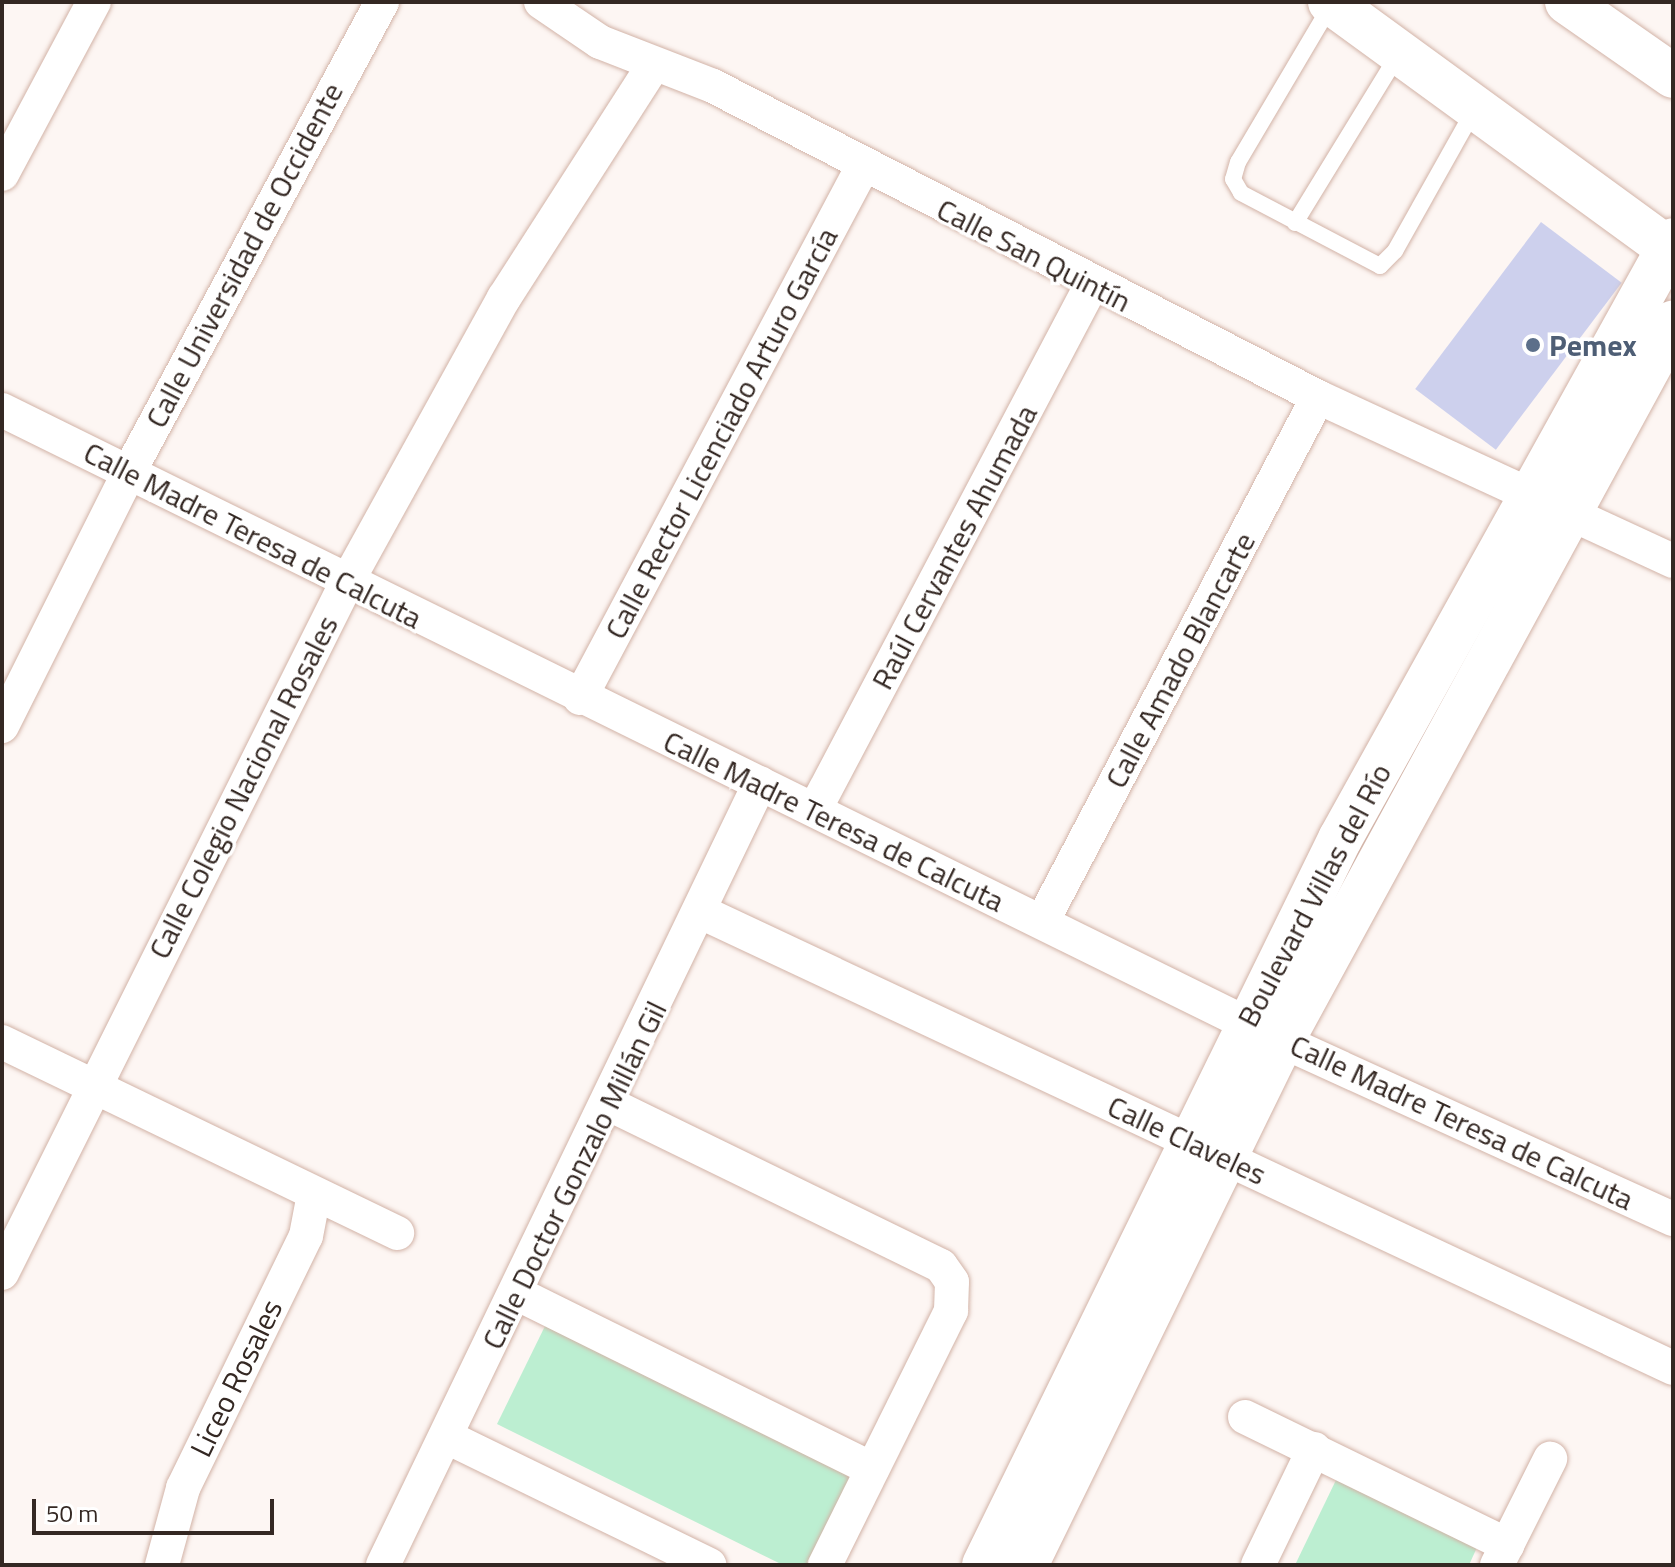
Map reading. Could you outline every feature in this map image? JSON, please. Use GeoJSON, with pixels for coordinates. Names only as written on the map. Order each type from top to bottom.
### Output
{"type":"FeatureCollection","features":[{"type":"Feature","properties":{"kind":"street"},"geometry":{"type":"LineString","coordinates":[[4,167],[94,2]]}},
{"type":"Feature","properties":{"kind":"street","name":"Calle Universidad de Occidente"},"geometry":{"type":"LineString","coordinates":[[2,726],[129,472],[382,2]]}},
{"type":"Feature","properties":{"kind":"street","name":"Calle San Quintín"},"geometry":{"type":"LineString","coordinates":[[541,2],[653,66],[713,86],[862,168],[1318,397],[1673,561]]}},
{"type":"Feature","properties":{"kind":"street"},"geometry":{"type":"LineString","coordinates":[[1567,2],[1673,76]]}},
{"type":"Feature","properties":{"kind":"street"},"geometry":{"type":"LineString","coordinates":[[1331,3],[1474,110],[1671,247]]}},
{"type":"Feature","properties":{"kind":"street","name":"Calle Colegio Nacional Rosales"},"geometry":{"type":"LineString","coordinates":[[2,1273],[91,1087],[347,582],[504,298],[653,66]]}},
{"type":"Feature","properties":{"kind":"street","name":"Calle Rector Licenciado Arturo García"},"geometry":{"type":"LineString","coordinates":[[580,698],[862,168]]}},
{"type":"Feature","properties":{"kind":"street","name":"Boulevard Villas del Río"},"geometry":{"type":"LineString","coordinates":[[984,1565],[1206,1148],[1264,1032],[1553,506],[1671,247]]}},
{"type":"Feature","properties":{"kind":"street","name":"Raúl Cervantes Ahumada"},"geometry":{"type":"LineString","coordinates":[[815,809],[1092,284]]}},
{"type":"Feature","properties":{"kind":"street","name":"Boulevard Villas del Río"},"geometry":{"type":"LineString","coordinates":[[1553,506],[1673,323]]}},
{"type":"Feature","properties":{"kind":"street","name":"Calle Amado Blancarte"},"geometry":{"type":"LineString","coordinates":[[1042,922],[1318,397]]}},
{"type":"Feature","properties":{"kind":"street","name":"Calle Madre Teresa de Calcuta"},"geometry":{"type":"LineString","coordinates":[[2,410],[580,698],[815,809],[1264,1032],[1673,1219]]}},
{"type":"Feature","properties":{"kind":"street","name":"Calle Doctor Gonzalo Millán Gil"},"geometry":{"type":"LineString","coordinates":[[383,1565],[518,1294],[760,783]]}},
{"type":"Feature","properties":{"kind":"street","name":"Calle Claveles"},"geometry":{"type":"LineString","coordinates":[[701,912],[1673,1368]]}},
{"type":"Feature","properties":{"kind":"street"},"geometry":{"type":"LineString","coordinates":[[2,1042],[397,1233]]}},
{"type":"Feature","properties":{"kind":"street"},"geometry":{"type":"LineString","coordinates":[[609,1104],[941,1266],[952,1282],[951,1311],[825,1565]]}},
{"type":"Feature","properties":{"kind":"street","name":"Boulevard Villas del Río"},"geometry":{"type":"LineString","coordinates":[[1026,1565],[1206,1148]]}},
{"type":"Feature","properties":{"kind":"street","name":"Liceo Rosales"},"geometry":{"type":"LineString","coordinates":[[162,1565],[183,1488],[306,1236],[314,1194]]}},
{"type":"Feature","properties":{"kind":"street"},"geometry":{"type":"LineString","coordinates":[[518,1294],[872,1469]]}},
{"type":"Feature","properties":{"kind":"street"},"geometry":{"type":"LineString","coordinates":[[1245,1417],[1314,1449],[1502,1555],[1550,1459]]}},
{"type":"Feature","properties":{"kind":"street"},"geometry":{"type":"LineString","coordinates":[[447,1437],[710,1565]]}},
{"type":"Feature","properties":{"kind":"street"},"geometry":{"type":"LineString","coordinates":[[1258,1565],[1314,1449]]}},
{"type":"Feature","properties":{"kind":"lane"},"geometry":{"type":"LineString","coordinates":[[1331,3],[1233,179],[1241,193],[1380,266],[1395,251],[1474,110]]}},
{"type":"Feature","properties":{"kind":"lane"},"geometry":{"type":"LineString","coordinates":[[1295,223],[1399,54]]}},
{"type":"Feature","properties":{"kind":"green space"},"geometry":{"type":"Polygon","coordinates":[[[547,1322],[863,1478],[820,1565],[783,1565],[497,1424],[547,1322]]]}},
{"type":"Feature","properties":{"kind":"green space"},"geometry":{"type":"Polygon","coordinates":[[[1337,1478],[1479,1543],[1469,1565],[1295,1565],[1337,1478]]]}},
{"type":"Feature","properties":{"kind":"building","name":"Pemex"},"geometry":{"type":"Polygon","coordinates":[[[1541,222],[1622,283],[1496,450],[1415,389],[1541,222]]]}},
{"type":"Feature","properties":{"kind":"place","name":"Pemex"},"geometry":{"type":"Point","coordinates":[1533,345]}}]}
